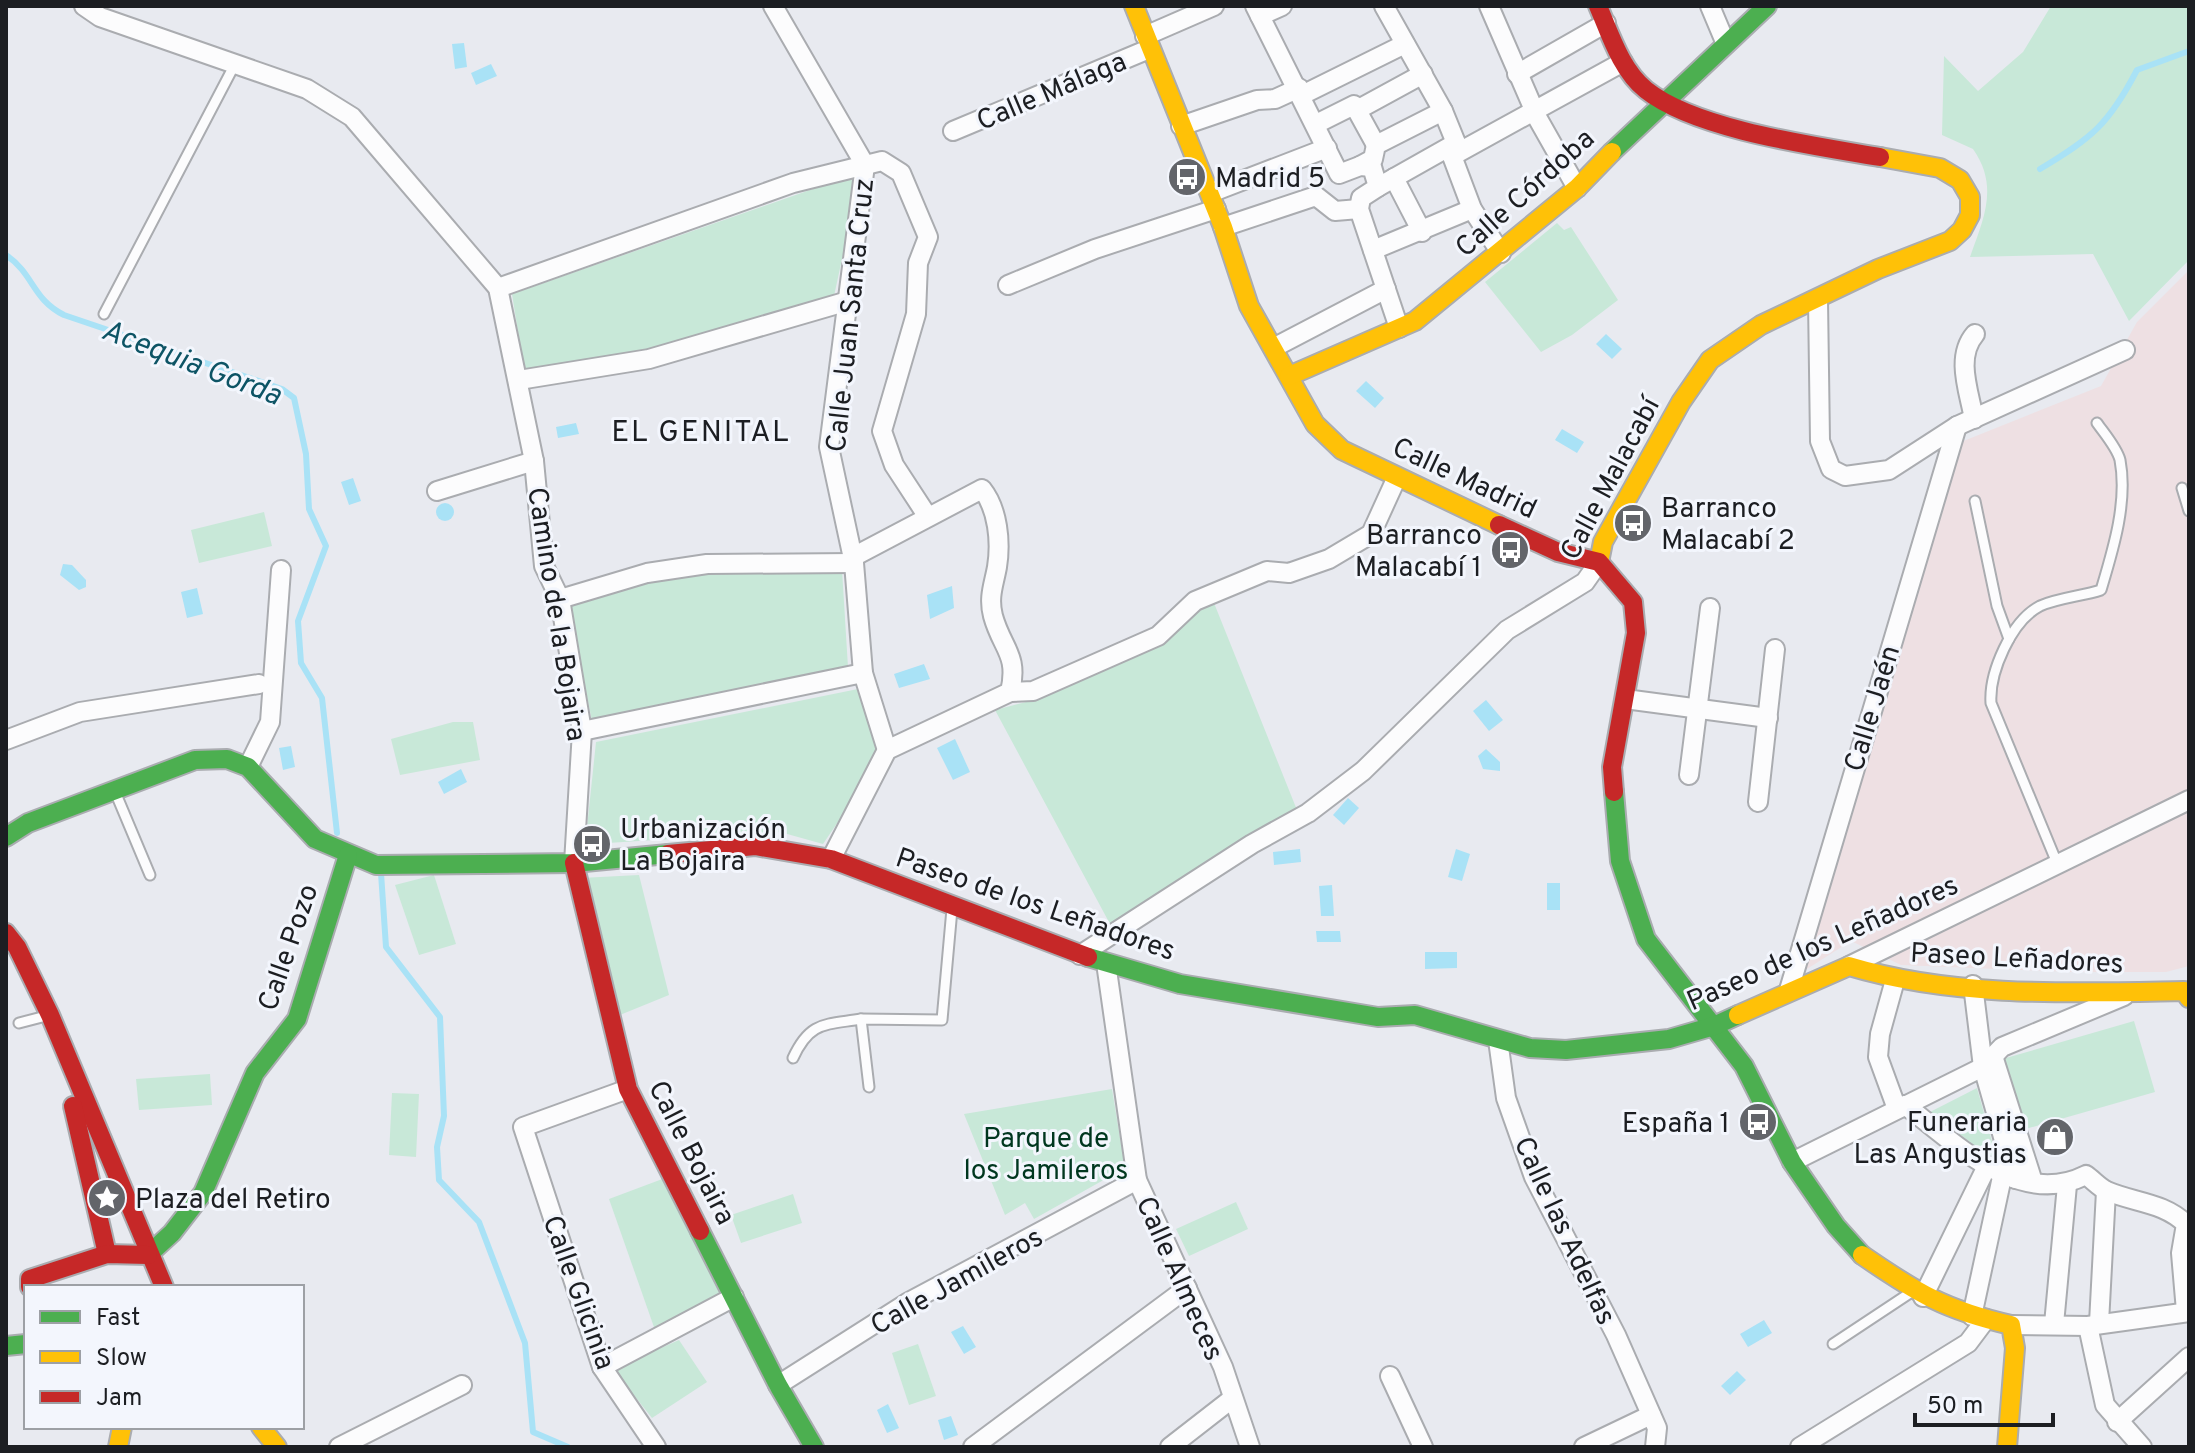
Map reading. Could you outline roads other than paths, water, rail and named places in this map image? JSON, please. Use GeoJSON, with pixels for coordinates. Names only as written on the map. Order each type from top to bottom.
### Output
{"type":"FeatureCollection","features":[{"type":"Feature","properties":{"kind":"street","name":"Camino de la Bojaira"},"geometry":{"type":"LineString","coordinates":[[84,6],[100,17],[236,61],[307,89],[352,117],[498,288],[534,461],[544,566],[560,599],[582,731],[574,863]]}},
{"type":"Feature","properties":{"kind":"street"},"geometry":{"type":"LineString","coordinates":[[773,6],[865,165],[882,161],[901,173],[928,237],[918,263],[916,314],[882,431],[894,465],[928,517]]}},
{"type":"Feature","properties":{"kind":"street","name":"Calle Madrid"},"geometry":{"type":"LineString","coordinates":[[1134,6],[1223,227],[1249,306],[1315,424],[1342,450],[1397,477],[1558,552],[1599,562]]}},
{"type":"Feature","properties":{"kind":"street","name":"Calle Málaga"},"geometry":{"type":"LineString","coordinates":[[953,131],[1147,42],[1214,6]]}},
{"type":"Feature","properties":{"kind":"street"},"geometry":{"type":"LineString","coordinates":[[1282,6],[1258,11],[1339,174],[1373,159],[1376,145],[1354,105],[1316,124]]}},
{"type":"Feature","properties":{"kind":"street"},"geometry":{"type":"LineString","coordinates":[[1384,6],[1443,111],[1472,209],[1501,253]]}},
{"type":"Feature","properties":{"kind":"street"},"geometry":{"type":"LineString","coordinates":[[1489,6],[1535,112],[1577,188]]}},
{"type":"Feature","properties":{"kind":"street"},"geometry":{"type":"LineString","coordinates":[[1710,6],[1722,48],[1705,94],[1709,108],[1728,124]]}},
{"type":"Feature","properties":{"kind":"street","name":"Calle Córdoba"},"geometry":{"type":"LineString","coordinates":[[1289,376],[1415,321],[1577,188],[1767,6]]}},
{"type":"Feature","properties":{"kind":"street"},"geometry":{"type":"LineString","coordinates":[[1517,74],[1602,15],[1623,62],[1647,91],[1664,102]]}},
{"type":"Feature","properties":{"kind":"street"},"geometry":{"type":"LineString","coordinates":[[1181,126],[1257,100],[1300,92],[1405,44]]}},
{"type":"Feature","properties":{"kind":"street"},"geometry":{"type":"LineString","coordinates":[[1399,328],[1359,209],[1361,198],[1535,112],[1623,62]]}},
{"type":"Feature","properties":{"kind":"street"},"geometry":{"type":"LineString","coordinates":[[1357,110],[1423,74]]}},
{"type":"Feature","properties":{"kind":"street","name":"Calle Malacabí"},"geometry":{"type":"LineString","coordinates":[[1080,955],[1252,844],[1308,813],[1363,771],[1507,630],[1585,582],[1599,562],[1603,542],[1681,402],[1710,360],[1761,325],[1956,236],[1970,215],[1966,188],[1953,173],[1940,168],[1728,124],[1664,102]]}},
{"type":"Feature","properties":{"kind":"street"},"geometry":{"type":"LineString","coordinates":[[1376,145],[1443,111]]}},
{"type":"Feature","properties":{"kind":"street"},"geometry":{"type":"LineString","coordinates":[[1008,285],[1213,201],[1327,148]]}},
{"type":"Feature","properties":{"kind":"street","name":"Calle Juan Santa Cruz"},"geometry":{"type":"LineString","coordinates":[[498,288],[793,183],[865,165],[829,447],[853,560],[863,673],[887,750]]}},
{"type":"Feature","properties":{"kind":"street"},"geometry":{"type":"LineString","coordinates":[[1360,166],[1372,167],[1422,232]]}},
{"type":"Feature","properties":{"kind":"street"},"geometry":{"type":"LineString","coordinates":[[1223,227],[1316,196],[1335,211],[1359,209]]}},
{"type":"Feature","properties":{"kind":"street"},"geometry":{"type":"LineString","coordinates":[[1373,250],[1472,209]]}},
{"type":"Feature","properties":{"kind":"street"},"geometry":{"type":"LineString","coordinates":[[1273,348],[1386,289]]}},
{"type":"Feature","properties":{"kind":"street"},"geometry":{"type":"LineString","coordinates":[[1818,300],[1820,441],[1831,469],[1845,476],[1889,470],[1966,423],[2125,350]]}},
{"type":"Feature","properties":{"kind":"street"},"geometry":{"type":"LineString","coordinates":[[519,380],[649,359],[848,301]]}},
{"type":"Feature","properties":{"kind":"street"},"geometry":{"type":"LineString","coordinates":[[1966,423],[1965,346],[1975,334]]}},
{"type":"Feature","properties":{"kind":"street","name":"Calle Jaén"},"geometry":{"type":"LineString","coordinates":[[1789,990],[1966,423]]}},
{"type":"Feature","properties":{"kind":"street","name":"Camino de la Bojaira"},"geometry":{"type":"LineString","coordinates":[[437,491],[534,461]]}},
{"type":"Feature","properties":{"kind":"street"},"geometry":{"type":"LineString","coordinates":[[831,859],[887,750],[1010,692],[1033,691],[1158,636],[1195,601],[1267,571],[1289,573],[1329,559],[1371,534],[1397,477]]}},
{"type":"Feature","properties":{"kind":"street"},"geometry":{"type":"LineString","coordinates":[[560,599],[647,573],[707,564],[853,560],[982,489],[993,507],[997,533],[997,567],[991,584],[993,615],[1016,669],[1010,692]]}},
{"type":"Feature","properties":{"kind":"street"},"geometry":{"type":"LineString","coordinates":[[1599,562],[1633,602],[1636,633],[1612,767],[1620,861],[1646,939],[1744,1066],[1792,1162],[1836,1226],[1861,1254],[1918,1294],[1979,1318],[2011,1325],[2093,1325],[2187,1312],[2181,1253],[2186,1224],[2177,1215],[2143,1199],[2106,1191],[2086,1175],[2067,1185],[2009,1176],[1901,1107],[1878,1057],[1880,1034],[1895,980]]}},
{"type":"Feature","properties":{"kind":"street"},"geometry":{"type":"LineString","coordinates":[[6,837],[28,823],[195,760],[227,759],[248,767],[270,722],[281,570]]}},
{"type":"Feature","properties":{"kind":"street"},"geometry":{"type":"LineString","coordinates":[[1689,775],[1710,608]]}},
{"type":"Feature","properties":{"kind":"street"},"geometry":{"type":"LineString","coordinates":[[1758,802],[1775,649]]}},
{"type":"Feature","properties":{"kind":"street"},"geometry":{"type":"LineString","coordinates":[[582,731],[863,673]]}},
{"type":"Feature","properties":{"kind":"street"},"geometry":{"type":"LineString","coordinates":[[6,740],[80,712],[259,684]]}},
{"type":"Feature","properties":{"kind":"street"},"geometry":{"type":"LineString","coordinates":[[1625,699],[1768,718]]}},
{"type":"Feature","properties":{"kind":"street","name":"Paseo de los Leñadores"},"geometry":{"type":"LineString","coordinates":[[248,767],[315,839],[376,865],[574,863],[755,846],[831,859],[1080,955],[1180,984],[1378,1017],[1415,1015],[1530,1048],[1566,1050],[1669,1039],[1714,1026],[1789,990],[1849,966],[2189,800]]}},
{"type":"Feature","properties":{"kind":"street","name":"Calle Pozo"},"geometry":{"type":"LineString","coordinates":[[148,1255],[172,1233],[203,1193],[255,1073],[297,1019],[348,855]]}},
{"type":"Feature","properties":{"kind":"street","name":"Calle Bojaira"},"geometry":{"type":"LineString","coordinates":[[574,863],[628,1089],[778,1385],[814,1447]]}},
{"type":"Feature","properties":{"kind":"street"},"geometry":{"type":"LineString","coordinates":[[10,937],[50,1015],[160,1283]]}},
{"type":"Feature","properties":{"kind":"street","name":"Calle Almeces"},"geometry":{"type":"LineString","coordinates":[[1106,963],[1137,1180],[1187,1288],[1250,1447]]}},
{"type":"Feature","properties":{"kind":"street"},"geometry":{"type":"LineString","coordinates":[[6,966],[37,993]]}},
{"type":"Feature","properties":{"kind":"street","name":"Paseo Leñadores"},"geometry":{"type":"LineString","coordinates":[[1849,966],[1895,980],[2066,993],[2137,991],[2186,995]]}},
{"type":"Feature","properties":{"kind":"street"},"geometry":{"type":"LineString","coordinates":[[1800,1447],[1968,1343],[1979,1318],[2009,1176],[1973,985]]}},
{"type":"Feature","properties":{"kind":"street"},"geometry":{"type":"LineString","coordinates":[[1792,1162],[1988,1062],[2002,1047],[2137,991]]}},
{"type":"Feature","properties":{"kind":"street","name":"Calle las Adelfas"},"geometry":{"type":"LineString","coordinates":[[1498,1040],[1506,1098],[1534,1177],[1616,1335],[1657,1428],[1655,1447]]}},
{"type":"Feature","properties":{"kind":"street"},"geometry":{"type":"LineString","coordinates":[[74,1075],[73,1107],[107,1254]]}},
{"type":"Feature","properties":{"kind":"street","name":"Calle Glicinia"},"geometry":{"type":"LineString","coordinates":[[628,1089],[523,1127],[602,1367],[656,1447]]}},
{"type":"Feature","properties":{"kind":"street"},"geometry":{"type":"LineString","coordinates":[[1918,1294],[2009,1176]]}},
{"type":"Feature","properties":{"kind":"street","name":"Calle Jamileros"},"geometry":{"type":"LineString","coordinates":[[778,1385],[907,1303],[1137,1180]]}},
{"type":"Feature","properties":{"kind":"street"},"geometry":{"type":"LineString","coordinates":[[2054,1324],[2067,1185]]}},
{"type":"Feature","properties":{"kind":"street"},"geometry":{"type":"LineString","coordinates":[[2106,1191],[2093,1325],[2105,1405],[2135,1445]]}},
{"type":"Feature","properties":{"kind":"street"},"geometry":{"type":"LineString","coordinates":[[30,1285],[30,1279],[107,1254],[148,1255]]}},
{"type":"Feature","properties":{"kind":"street"},"geometry":{"type":"LineString","coordinates":[[973,1447],[1187,1288]]}},
{"type":"Feature","properties":{"kind":"street"},"geometry":{"type":"LineString","coordinates":[[602,1367],[734,1297]]}},
{"type":"Feature","properties":{"kind":"street"},"geometry":{"type":"LineString","coordinates":[[2007,1447],[2015,1348],[2011,1325]]}},
{"type":"Feature","properties":{"kind":"street"},"geometry":{"type":"LineString","coordinates":[[2117,1422],[2189,1357]]}},
{"type":"Feature","properties":{"kind":"street"},"geometry":{"type":"LineString","coordinates":[[1390,1376],[1423,1447]]}},
{"type":"Feature","properties":{"kind":"street"},"geometry":{"type":"LineString","coordinates":[[339,1447],[462,1385]]}},
{"type":"Feature","properties":{"kind":"street"},"geometry":{"type":"LineString","coordinates":[[1170,1447],[1233,1398]]}},
{"type":"Feature","properties":{"kind":"street"},"geometry":{"type":"LineString","coordinates":[[1584,1447],[1651,1415]]}},
{"type":"Feature","properties":{"kind":"street"},"geometry":{"type":"LineString","coordinates":[[263,1429],[277,1447]]}},
{"type":"Feature","properties":{"kind":"lane"},"geometry":{"type":"LineString","coordinates":[[104,314],[236,61]]}},
{"type":"Feature","properties":{"kind":"lane"},"geometry":{"type":"LineString","coordinates":[[2057,863],[1991,703],[1990,683],[2009,639],[2039,607],[2101,590],[2115,540],[2121,496],[2120,457],[2097,423]]}},
{"type":"Feature","properties":{"kind":"lane"},"geometry":{"type":"LineString","coordinates":[[2182,488],[2189,511]]}},
{"type":"Feature","properties":{"kind":"lane"},"geometry":{"type":"LineString","coordinates":[[1975,501],[1997,606],[2009,639]]}},
{"type":"Feature","properties":{"kind":"lane"},"geometry":{"type":"LineString","coordinates":[[115,791],[150,875]]}},
{"type":"Feature","properties":{"kind":"lane"},"geometry":{"type":"LineString","coordinates":[[793,1058],[802,1039],[815,1027],[861,1019],[942,1020],[953,906]]}},
{"type":"Feature","properties":{"kind":"lane"},"geometry":{"type":"LineString","coordinates":[[19,1023],[50,1015]]}},
{"type":"Feature","properties":{"kind":"lane"},"geometry":{"type":"LineString","coordinates":[[861,1019],[869,1087]]}},
{"type":"Feature","properties":{"kind":"lane"},"geometry":{"type":"LineString","coordinates":[[1833,1344],[1918,1294]]}},
{"type":"Feature","properties":{"kind":"water"},"geometry":{"type":"Polygon","coordinates":[[[464,43],[467,67],[455,69],[452,44],[464,43]]]}},
{"type":"Feature","properties":{"kind":"water"},"geometry":{"type":"Polygon","coordinates":[[[491,64],[497,76],[476,85],[471,73],[491,64]]]}},
{"type":"Feature","properties":{"kind":"water"},"geometry":{"type":"Polygon","coordinates":[[[1606,334],[1622,349],[1612,359],[1596,344],[1606,334]]]}},
{"type":"Feature","properties":{"kind":"water"},"geometry":{"type":"Polygon","coordinates":[[[1366,381],[1384,398],[1375,408],[1356,391],[1366,381]]]}},
{"type":"Feature","properties":{"kind":"water"},"geometry":{"type":"Polygon","coordinates":[[[576,423],[579,434],[558,438],[556,427],[576,423]]]}},
{"type":"Feature","properties":{"kind":"water"},"geometry":{"type":"Polygon","coordinates":[[[1562,429],[1584,442],[1577,453],[1555,440],[1562,429]]]}},
{"type":"Feature","properties":{"kind":"water"},"geometry":{"type":"Polygon","coordinates":[[[353,478],[361,501],[349,505],[341,482],[353,478]]]}},
{"type":"Feature","properties":{"kind":"water"},"geometry":{"type":"Polygon","coordinates":[[[445,503],[454,512],[445,521],[436,512],[445,503]]]}},
{"type":"Feature","properties":{"kind":"water"},"geometry":{"type":"Polygon","coordinates":[[[63,564],[72,565],[86,580],[86,587],[79,590],[60,575],[63,564]]]}},
{"type":"Feature","properties":{"kind":"water"},"geometry":{"type":"Polygon","coordinates":[[[952,586],[954,608],[930,619],[927,595],[952,586]]]}},
{"type":"Feature","properties":{"kind":"water"},"geometry":{"type":"Polygon","coordinates":[[[197,588],[203,614],[187,618],[181,592],[197,588]]]}},
{"type":"Feature","properties":{"kind":"water"},"geometry":{"type":"Polygon","coordinates":[[[924,664],[930,679],[899,688],[894,674],[924,664]]]}},
{"type":"Feature","properties":{"kind":"water"},"geometry":{"type":"Polygon","coordinates":[[[1486,700],[1503,720],[1489,731],[1473,711],[1486,700]]]}},
{"type":"Feature","properties":{"kind":"water"},"geometry":{"type":"Polygon","coordinates":[[[955,739],[970,772],[953,780],[937,748],[955,739]]]}},
{"type":"Feature","properties":{"kind":"water"},"geometry":{"type":"Polygon","coordinates":[[[291,746],[295,767],[283,770],[279,748],[291,746]]]}},
{"type":"Feature","properties":{"kind":"water"},"geometry":{"type":"Polygon","coordinates":[[[1486,749],[1500,762],[1500,771],[1483,769],[1478,756],[1486,749]]]}},
{"type":"Feature","properties":{"kind":"water"},"geometry":{"type":"Polygon","coordinates":[[[461,769],[467,782],[444,794],[438,782],[461,769]]]}},
{"type":"Feature","properties":{"kind":"water"},"geometry":{"type":"Polygon","coordinates":[[[1348,798],[1359,808],[1344,825],[1333,815],[1348,798]]]}},
{"type":"Feature","properties":{"kind":"water"},"geometry":{"type":"Polygon","coordinates":[[[1300,849],[1301,862],[1274,865],[1273,852],[1300,849]]]}},
{"type":"Feature","properties":{"kind":"water"},"geometry":{"type":"Polygon","coordinates":[[[1456,849],[1470,854],[1462,881],[1448,877],[1456,849]]]}},
{"type":"Feature","properties":{"kind":"water"},"geometry":{"type":"Polygon","coordinates":[[[1547,883],[1560,883],[1560,910],[1547,910],[1547,883]]]}},
{"type":"Feature","properties":{"kind":"water"},"geometry":{"type":"Polygon","coordinates":[[[1332,885],[1334,916],[1321,916],[1319,886],[1332,885]]]}},
{"type":"Feature","properties":{"kind":"water"},"geometry":{"type":"Polygon","coordinates":[[[1316,931],[1340,931],[1341,942],[1317,942],[1316,931]]]}},
{"type":"Feature","properties":{"kind":"water"},"geometry":{"type":"Polygon","coordinates":[[[1425,952],[1457,952],[1457,968],[1425,969],[1425,952]]]}},
{"type":"Feature","properties":{"kind":"water"},"geometry":{"type":"Polygon","coordinates":[[[1764,1320],[1772,1333],[1748,1347],[1740,1334],[1764,1320]]]}},
{"type":"Feature","properties":{"kind":"water"},"geometry":{"type":"Polygon","coordinates":[[[963,1326],[976,1347],[964,1354],[951,1332],[963,1326]]]}},
{"type":"Feature","properties":{"kind":"water"},"geometry":{"type":"Polygon","coordinates":[[[1737,1371],[1746,1380],[1730,1395],[1721,1386],[1737,1371]]]}},
{"type":"Feature","properties":{"kind":"water"},"geometry":{"type":"Polygon","coordinates":[[[888,1404],[899,1428],[887,1433],[877,1410],[888,1404]]]}},
{"type":"Feature","properties":{"kind":"water"},"geometry":{"type":"Polygon","coordinates":[[[951,1416],[958,1435],[944,1440],[938,1420],[951,1416]]]}},
{"type":"Feature","properties":{"kind":"waterway"},"geometry":{"type":"LineString","coordinates":[[2040,169],[2098,128],[2137,70],[2189,51]]}},
{"type":"Feature","properties":{"kind":"waterway","name":"Acequia Gorda"},"geometry":{"type":"LineString","coordinates":[[6,255],[22,270],[45,302],[64,315],[282,389],[294,398],[306,454],[309,509],[326,546],[298,621],[301,663],[322,698],[337,833]]}},
{"type":"Feature","properties":{"kind":"waterway","name":"Acequia Gorda"},"geometry":{"type":"LineString","coordinates":[[381,873],[386,947],[440,1017],[444,1116],[437,1147],[439,1180],[479,1222],[525,1343],[533,1432],[568,1447]]}},
{"type":"Feature","properties":{"kind":"place","name":"Madrid 5"},"geometry":{"type":"Point","coordinates":[1187,177]}},
{"type":"Feature","properties":{"kind":"place","name":"Barranco Malacabí 2"},"geometry":{"type":"Point","coordinates":[1633,523]}},
{"type":"Feature","properties":{"kind":"place","name":"Barranco Malacabí 1"},"geometry":{"type":"Point","coordinates":[1510,550]}},
{"type":"Feature","properties":{"kind":"place","name":"Urbanización La Bojaira"},"geometry":{"type":"Point","coordinates":[592,844]}},
{"type":"Feature","properties":{"kind":"place","name":"España 1"},"geometry":{"type":"Point","coordinates":[1758,1122]}},
{"type":"Feature","properties":{"kind":"place","name":"Funeraria Las Angustias"},"geometry":{"type":"Point","coordinates":[2055,1137]}},
{"type":"Feature","properties":{"kind":"place","name":"Plaza del Retiro"},"geometry":{"type":"Point","coordinates":[107,1198]}},
{"type":"Feature","properties":{"kind":"district","name":"EL GENITAL"},"geometry":{"type":"Point","coordinates":[701,431]}},
{"type":"Feature","properties":{"kind":"park label","name":"Parque de los Jamileros"},"geometry":{"type":"Point","coordinates":[1046,1153]}}]}
